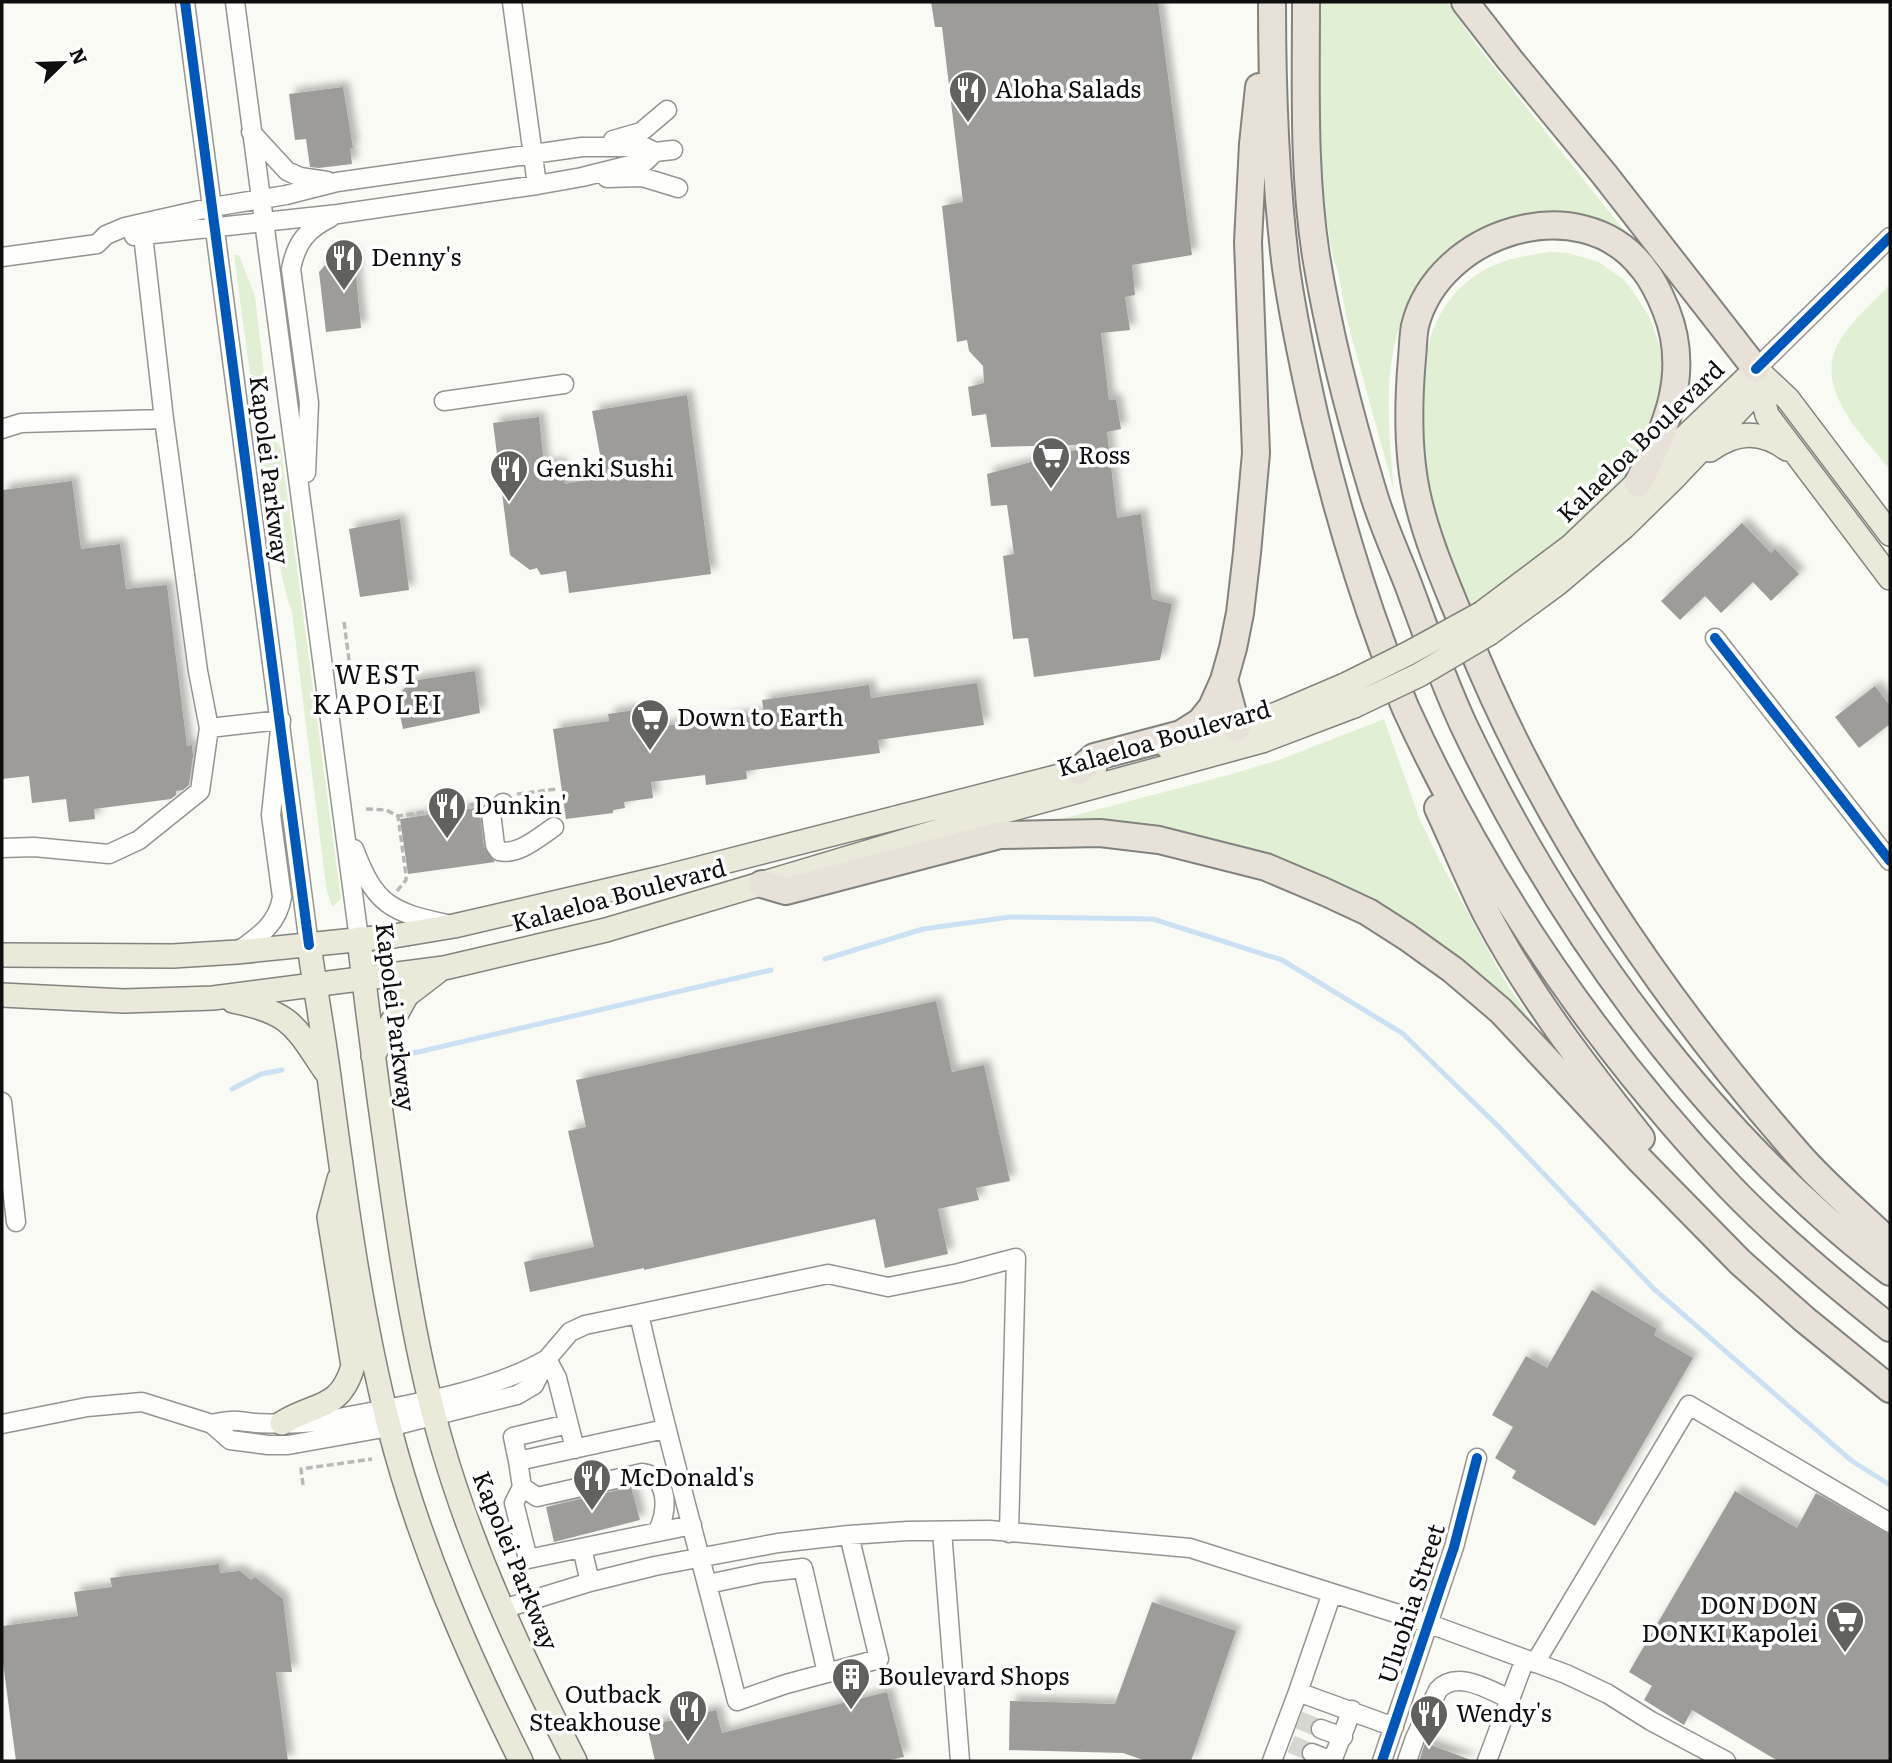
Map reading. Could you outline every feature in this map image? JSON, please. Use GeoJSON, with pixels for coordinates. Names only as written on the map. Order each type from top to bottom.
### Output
{"type":"FeatureCollection","features":[{"type":"Feature","properties":{"kind":"highway"},"geometry":{"type":"LineString","coordinates":[[1078,771],[1094,757],[1181,734],[1200,722],[1212,707],[1224,680],[1240,613],[1256,453],[1248,242],[1253,144],[1270,2]]}},
{"type":"Feature","properties":{"kind":"highway"},"geometry":{"type":"LineString","coordinates":[[1270,2],[1278,197],[1287,273],[1304,365],[1328,472],[1350,550],[1406,707],[1420,769],[1487,915],[1513,959],[1586,1069],[1740,1262]]}},
{"type":"Feature","properties":{"kind":"highway"},"geometry":{"type":"LineString","coordinates":[[1307,2],[1306,169],[1329,329],[1373,492],[1464,725],[1511,817],[1545,875],[1620,989],[1706,1099],[1791,1186],[1890,1272]]}},
{"type":"Feature","properties":{"kind":"highway"},"geometry":{"type":"LineString","coordinates":[[1465,2],[1604,173],[1756,369]]}},
{"type":"Feature","properties":{"kind":"highway"},"geometry":{"type":"LineString","coordinates":[[1638,483],[1670,415],[1678,374],[1672,326],[1658,293],[1642,266],[1619,246],[1595,233],[1566,226],[1520,229],[1498,236],[1475,248],[1452,265],[1429,294],[1415,326],[1409,392],[1412,455],[1417,498],[1433,550],[1484,676],[1531,776],[1591,880],[1644,958],[1714,1052],[1801,1157],[1890,1243]]}},
{"type":"Feature","properties":{"kind":"highway"},"geometry":{"type":"LineString","coordinates":[[1224,680],[1237,728]]}},
{"type":"Feature","properties":{"kind":"highway"},"geometry":{"type":"LineString","coordinates":[[1406,707],[1506,899],[1558,976],[1636,1081],[1732,1189],[1890,1328]]}},
{"type":"Feature","properties":{"kind":"highway"},"geometry":{"type":"LineString","coordinates":[[762,884],[786,891],[1000,835],[1100,833],[1159,840],[1266,867],[1368,912],[1453,970],[1501,1011],[1740,1262],[1804,1319],[1890,1389]]}},
{"type":"Feature","properties":{"kind":"main road"},"geometry":{"type":"LineString","coordinates":[[1756,369],[1767,415],[1890,578]]}},
{"type":"Feature","properties":{"kind":"main road"},"geometry":{"type":"LineString","coordinates":[[1756,369],[1788,399],[1890,534]]}},
{"type":"Feature","properties":{"kind":"main road","name":"Kalaeloa Boulevard"},"geometry":{"type":"LineString","coordinates":[[2,955],[161,956],[237,953],[454,926],[661,878],[1237,728],[1279,713],[1347,684],[1409,653],[1486,623],[1557,584],[1624,527],[1749,399],[1756,369]]}},
{"type":"Feature","properties":{"kind":"main road","name":"Kalaeloa Boulevard"},"geometry":{"type":"LineString","coordinates":[[2,995],[124,1001],[213,998],[444,968],[606,930],[1005,811],[1262,741],[1354,706],[1419,674],[1486,623],[1638,483],[1756,369]]}},
{"type":"Feature","properties":{"kind":"main road"},"geometry":{"type":"LineString","coordinates":[[1672,480],[1722,441],[1736,436],[1756,434],[1774,440],[1797,456]]}},
{"type":"Feature","properties":{"kind":"main road","name":"Kapolei Parkway"},"geometry":{"type":"LineString","coordinates":[[359,939],[401,1255],[432,1408],[458,1496],[503,1609],[575,1761]]}},
{"type":"Feature","properties":{"kind":"main road","name":"Kapolei Parkway"},"geometry":{"type":"LineString","coordinates":[[309,945],[359,1287],[387,1418],[445,1601],[480,1680],[521,1761]]}},
{"type":"Feature","properties":{"kind":"main road"},"geometry":{"type":"LineString","coordinates":[[373,1056],[407,995],[418,984],[444,968]]}},
{"type":"Feature","properties":{"kind":"main road"},"geometry":{"type":"LineString","coordinates":[[213,998],[277,1013],[299,1031],[330,1078]]}},
{"type":"Feature","properties":{"kind":"main road"},"geometry":{"type":"LineString","coordinates":[[282,1423],[296,1414],[332,1401],[348,1381],[353,1366],[329,1217],[342,1170]]}},
{"type":"Feature","properties":{"kind":"street","name":"Kapolei Parkway"},"geometry":{"type":"LineString","coordinates":[[186,2],[309,945]]}},
{"type":"Feature","properties":{"kind":"street","name":"Kapolei Parkway"},"geometry":{"type":"LineString","coordinates":[[235,2],[359,939]]}},
{"type":"Feature","properties":{"kind":"street"},"geometry":{"type":"LineString","coordinates":[[512,2],[537,185]]}},
{"type":"Feature","properties":{"kind":"street"},"geometry":{"type":"LineString","coordinates":[[2,257],[97,244],[106,235],[125,227],[337,182],[582,147],[641,132],[667,110]]}},
{"type":"Feature","properties":{"kind":"street"},"geometry":{"type":"LineString","coordinates":[[250,130],[288,171],[300,177],[337,182]]}},
{"type":"Feature","properties":{"kind":"street"},"geometry":{"type":"LineString","coordinates":[[106,235],[143,235],[338,215],[582,177],[646,161],[664,151],[646,146],[582,147]]}},
{"type":"Feature","properties":{"kind":"street"},"geometry":{"type":"LineString","coordinates":[[582,177],[642,177],[678,187]]}},
{"type":"Feature","properties":{"kind":"street"},"geometry":{"type":"LineString","coordinates":[[303,518],[309,403],[291,269],[294,253],[305,235],[316,225],[338,215]]}},
{"type":"Feature","properties":{"kind":"street"},"geometry":{"type":"LineString","coordinates":[[2,848],[34,847],[108,853],[139,839],[200,791],[209,728],[198,671],[164,419],[143,235]]}},
{"type":"Feature","properties":{"kind":"street"},"geometry":{"type":"LineString","coordinates":[[1756,369],[1890,237]]}},
{"type":"Feature","properties":{"kind":"street"},"geometry":{"type":"LineString","coordinates":[[444,401],[564,384]]}},
{"type":"Feature","properties":{"kind":"street"},"geometry":{"type":"LineString","coordinates":[[2,429],[21,423],[164,419]]}},
{"type":"Feature","properties":{"kind":"street"},"geometry":{"type":"LineString","coordinates":[[1715,638],[1890,861]]}},
{"type":"Feature","properties":{"kind":"street"},"geometry":{"type":"LineString","coordinates":[[209,728],[281,720],[271,815],[281,906],[268,928],[237,953]]}},
{"type":"Feature","properties":{"kind":"street"},"geometry":{"type":"LineString","coordinates":[[509,799],[491,813],[495,845],[499,852],[506,853],[522,848],[554,827]]}},
{"type":"Feature","properties":{"kind":"street"},"geometry":{"type":"LineString","coordinates":[[343,820],[360,868],[387,905],[405,915],[454,926]]}},
{"type":"Feature","properties":{"kind":"street"},"geometry":{"type":"LineString","coordinates":[[2,1102],[16,1222]]}},
{"type":"Feature","properties":{"kind":"street"},"geometry":{"type":"LineString","coordinates":[[2,1424],[87,1407],[142,1402],[212,1424],[230,1440],[268,1446],[310,1442],[387,1418],[516,1395],[534,1385],[547,1359],[570,1332],[586,1325],[828,1274],[888,1287],[1016,1258],[1009,1532]]}},
{"type":"Feature","properties":{"kind":"street"},"geometry":{"type":"LineString","coordinates":[[639,1314],[665,1429],[701,1556],[737,1701],[786,1684],[879,1659],[849,1535]]}},
{"type":"Feature","properties":{"kind":"street"},"geometry":{"type":"LineString","coordinates":[[547,1359],[557,1378],[575,1449]]}},
{"type":"Feature","properties":{"kind":"street"},"geometry":{"type":"LineString","coordinates":[[1487,1761],[1510,1699],[1530,1661],[1689,1405],[1890,1522]]}},
{"type":"Feature","properties":{"kind":"street"},"geometry":{"type":"LineString","coordinates":[[212,1424],[230,1419],[282,1423],[387,1418]]}},
{"type":"Feature","properties":{"kind":"street"},"geometry":{"type":"LineString","coordinates":[[568,1424],[513,1437],[522,1488],[514,1503],[528,1559],[692,1525]]}},
{"type":"Feature","properties":{"kind":"street"},"geometry":{"type":"LineString","coordinates":[[518,1461],[665,1429]]}},
{"type":"Feature","properties":{"kind":"street","name":"Uluohia Street"},"geometry":{"type":"LineString","coordinates":[[1382,1761],[1454,1547],[1477,1458]]}},
{"type":"Feature","properties":{"kind":"street"},"geometry":{"type":"LineString","coordinates":[[522,1488],[537,1497],[650,1474],[659,1483],[664,1502],[664,1515],[652,1533],[655,1566]]}},
{"type":"Feature","properties":{"kind":"street"},"geometry":{"type":"LineString","coordinates":[[942,1531],[960,1761]]}},
{"type":"Feature","properties":{"kind":"street"},"geometry":{"type":"LineString","coordinates":[[503,1609],[590,1582],[701,1556],[849,1535],[942,1531],[1009,1532],[1190,1548],[1427,1623],[1566,1674],[1608,1694],[1651,1721],[1726,1761]]}},
{"type":"Feature","properties":{"kind":"street"},"geometry":{"type":"LineString","coordinates":[[582,1548],[590,1582]]}},
{"type":"Feature","properties":{"kind":"street"},"geometry":{"type":"LineString","coordinates":[[708,1584],[760,1573],[803,1568],[827,1673]]}},
{"type":"Feature","properties":{"kind":"street"},"geometry":{"type":"LineString","coordinates":[[1273,1761],[1285,1742],[1294,1718],[1298,1692],[1332,1593]]}},
{"type":"Feature","properties":{"kind":"street"},"geometry":{"type":"LineString","coordinates":[[1407,1761],[1415,1738],[1443,1685],[1460,1680],[1510,1699]]}},
{"type":"Feature","properties":{"kind":"street"},"geometry":{"type":"LineString","coordinates":[[1298,1692],[1394,1727]]}},
{"type":"Feature","properties":{"kind":"street"},"geometry":{"type":"LineString","coordinates":[[1312,1753],[1332,1761],[1352,1710]]}},
{"type":"Feature","properties":{"kind":"street"},"geometry":{"type":"LineString","coordinates":[[1321,1729],[1343,1737]]}},
{"type":"Feature","properties":{"kind":"path"},"geometry":{"type":"LineString","coordinates":[[344,622],[350,667]]}},
{"type":"Feature","properties":{"kind":"path"},"geometry":{"type":"LineString","coordinates":[[509,799],[557,789]]}},
{"type":"Feature","properties":{"kind":"path"},"geometry":{"type":"LineString","coordinates":[[366,809],[386,810],[398,816],[476,804],[483,799]]}},
{"type":"Feature","properties":{"kind":"path"},"geometry":{"type":"LineString","coordinates":[[394,896],[406,880],[398,816]]}},
{"type":"Feature","properties":{"kind":"path"},"geometry":{"type":"LineString","coordinates":[[303,1485],[301,1469],[372,1459]]}},
{"type":"Feature","properties":{"kind":"path"},"geometry":{"type":"LineString","coordinates":[[486,1505],[500,1513]]}},
{"type":"Feature","properties":{"kind":"green space"},"geometry":{"type":"Polygon","coordinates":[[[1318,2],[1447,2],[1475,43],[1654,268],[1530,218],[1513,218],[1494,224],[1461,241],[1434,266],[1414,294],[1401,323],[1389,387],[1394,491],[1347,320],[1333,259],[1321,184],[1318,2]]]}},
{"type":"Feature","properties":{"kind":"green space"},"geometry":{"type":"Polygon","coordinates":[[[1550,252],[1568,253],[1599,262],[1623,279],[1649,316],[1661,350],[1664,369],[1651,445],[1607,503],[1471,615],[1441,534],[1429,486],[1422,436],[1421,387],[1429,342],[1448,303],[1479,273],[1513,259],[1550,252]]]}},
{"type":"Feature","properties":{"kind":"green space"},"geometry":{"type":"Polygon","coordinates":[[[234,255],[239,255],[255,296],[271,433],[281,448],[341,899],[332,907],[326,887],[292,612],[284,587],[268,509],[234,255]]]}},
{"type":"Feature","properties":{"kind":"green space"},"geometry":{"type":"Polygon","coordinates":[[[1890,284],[1890,470],[1843,408],[1835,391],[1832,373],[1833,355],[1842,337],[1890,284]]]}},
{"type":"Feature","properties":{"kind":"green space"},"geometry":{"type":"Polygon","coordinates":[[[1384,719],[1420,820],[1439,859],[1503,978],[1551,1050],[1518,1023],[1287,871],[1034,826],[1279,760],[1384,719]]]}},
{"type":"Feature","properties":{"kind":"building"},"geometry":{"type":"Polygon","coordinates":[[[931,2],[1158,2],[1192,255],[1132,265],[1135,295],[1125,297],[1130,330],[1101,333],[1109,400],[1116,400],[1121,429],[1107,432],[1117,518],[1141,514],[1152,599],[1172,604],[1160,660],[1034,677],[1028,638],[1013,639],[1003,556],[1014,554],[1007,505],[991,506],[987,474],[1079,449],[1079,445],[991,447],[986,414],[972,416],[968,387],[984,383],[983,366],[969,351],[967,340],[957,342],[942,206],[963,202],[942,27],[935,27],[931,2]]]}},
{"type":"Feature","properties":{"kind":"building"},"geometry":{"type":"Polygon","coordinates":[[[343,87],[353,148],[350,148],[352,164],[310,167],[306,139],[295,140],[289,94],[343,87]]]}},
{"type":"Feature","properties":{"kind":"building","name":"Denny's"},"geometry":{"type":"Polygon","coordinates":[[[354,254],[361,328],[326,332],[319,272],[333,256],[354,254]]]}},
{"type":"Feature","properties":{"kind":"building"},"geometry":{"type":"Polygon","coordinates":[[[687,395],[711,574],[569,593],[566,571],[541,575],[537,568],[530,570],[510,555],[493,423],[539,417],[544,465],[560,463],[565,484],[604,476],[592,411],[687,395]]]}},
{"type":"Feature","properties":{"kind":"building"},"geometry":{"type":"Polygon","coordinates":[[[72,481],[81,549],[120,544],[126,589],[167,585],[187,746],[192,745],[193,756],[189,785],[176,791],[176,795],[171,799],[94,809],[95,819],[69,822],[66,799],[32,803],[29,776],[2,779],[2,490],[72,481]]]}},
{"type":"Feature","properties":{"kind":"building"},"geometry":{"type":"Polygon","coordinates":[[[400,519],[409,590],[360,597],[349,529],[400,519]]]}},
{"type":"Feature","properties":{"kind":"building"},"geometry":{"type":"Polygon","coordinates":[[[1742,523],[1771,553],[1775,549],[1799,574],[1771,601],[1753,582],[1721,613],[1705,596],[1680,620],[1661,601],[1742,523]]]}},
{"type":"Feature","properties":{"kind":"building"},"geometry":{"type":"Polygon","coordinates":[[[475,671],[480,713],[403,729],[396,697],[412,681],[475,671]]]}},
{"type":"Feature","properties":{"kind":"building"},"geometry":{"type":"Polygon","coordinates":[[[977,683],[984,725],[878,740],[880,753],[746,771],[747,779],[706,785],[705,775],[651,782],[653,798],[624,802],[625,808],[613,810],[613,813],[566,819],[553,729],[609,721],[608,714],[635,710],[642,729],[764,713],[762,700],[869,685],[871,698],[977,683]]]}},
{"type":"Feature","properties":{"kind":"building"},"geometry":{"type":"Polygon","coordinates":[[[1875,686],[1890,706],[1890,724],[1859,748],[1835,717],[1875,686]]]}},
{"type":"Feature","properties":{"kind":"building","name":"Dunkin'"},"geometry":{"type":"Polygon","coordinates":[[[482,807],[480,814],[484,847],[495,862],[408,874],[400,819],[482,807]]]}},
{"type":"Feature","properties":{"kind":"building"},"geometry":{"type":"Polygon","coordinates":[[[936,1001],[952,1072],[984,1065],[1010,1181],[976,1188],[979,1200],[938,1209],[948,1254],[885,1268],[875,1219],[530,1292],[524,1262],[594,1247],[568,1131],[586,1127],[576,1080],[936,1001]]]}},
{"type":"Feature","properties":{"kind":"building"},"geometry":{"type":"Polygon","coordinates":[[[1592,1290],[1657,1329],[1654,1335],[1693,1358],[1595,1526],[1512,1478],[1516,1471],[1495,1458],[1513,1427],[1492,1415],[1526,1356],[1547,1368],[1592,1290]]]}},
{"type":"Feature","properties":{"kind":"building","name":"McDonald's"},"geometry":{"type":"Polygon","coordinates":[[[631,1487],[640,1520],[554,1542],[546,1507],[631,1487]]]}},
{"type":"Feature","properties":{"kind":"building"},"geometry":{"type":"Polygon","coordinates":[[[1735,1491],[1797,1528],[1816,1493],[1890,1535],[1890,1761],[1778,1761],[1692,1710],[1684,1725],[1644,1700],[1652,1686],[1629,1672],[1735,1491]]]}},
{"type":"Feature","properties":{"kind":"building"},"geometry":{"type":"Polygon","coordinates":[[[219,1564],[220,1573],[240,1571],[251,1580],[255,1577],[283,1599],[292,1672],[276,1672],[288,1761],[16,1761],[2,1655],[2,1626],[78,1616],[74,1592],[112,1587],[110,1578],[219,1564]]]}},
{"type":"Feature","properties":{"kind":"building"},"geometry":{"type":"Polygon","coordinates":[[[1152,1602],[1236,1631],[1191,1761],[1146,1761],[1123,1753],[1009,1750],[1010,1701],[1115,1704],[1152,1602]]]}},
{"type":"Feature","properties":{"kind":"building","name":"Boulevard Shops"},"geometry":{"type":"Polygon","coordinates":[[[887,1692],[904,1757],[885,1761],[655,1761],[647,1726],[716,1710],[722,1733],[887,1692]]]}},
{"type":"Feature","properties":{"kind":"building","name":"Wendy's"},"geometry":{"type":"Polygon","coordinates":[[[1425,1743],[1471,1760],[1471,1761],[1419,1761],[1425,1743]]]}},
{"type":"Feature","properties":{"kind":"waterway"},"geometry":{"type":"LineString","coordinates":[[825,959],[923,929],[1010,917],[1153,919],[1282,960],[1402,1033],[1498,1126],[1654,1289],[1852,1461],[1890,1485]]}},
{"type":"Feature","properties":{"kind":"waterway"},"geometry":{"type":"LineString","coordinates":[[414,1053],[771,970]]}},
{"type":"Feature","properties":{"kind":"waterway"},"geometry":{"type":"LineString","coordinates":[[232,1089],[261,1074],[282,1070]]}},
{"type":"Feature","properties":{"kind":"tunnel"},"geometry":{"type":"LineString","coordinates":[[1299,1720],[1321,1729]]}},
{"type":"Feature","properties":{"kind":"tunnel"},"geometry":{"type":"LineString","coordinates":[[1291,1744],[1312,1753]]}},
{"type":"Feature","properties":{"kind":"cycle path"},"geometry":{"type":"LineString","coordinates":[[185,2],[309,945]]}},
{"type":"Feature","properties":{"kind":"cycle path"},"geometry":{"type":"LineString","coordinates":[[1756,369],[1890,237]]}},
{"type":"Feature","properties":{"kind":"cycle path"},"geometry":{"type":"LineString","coordinates":[[1715,638],[1890,861]]}},
{"type":"Feature","properties":{"kind":"cycle path"},"geometry":{"type":"LineString","coordinates":[[1382,1761],[1454,1547],[1477,1458]]}},
{"type":"Feature","properties":{"kind":"place","name":"Aloha Salads"},"geometry":{"type":"Point","coordinates":[968,124]}},
{"type":"Feature","properties":{"kind":"place","name":"Denny's"},"geometry":{"type":"Point","coordinates":[344,292]}},
{"type":"Feature","properties":{"kind":"place","name":"Ross"},"geometry":{"type":"Point","coordinates":[1051,490]}},
{"type":"Feature","properties":{"kind":"place","name":"Genki Sushi"},"geometry":{"type":"Point","coordinates":[509,503]}},
{"type":"Feature","properties":{"kind":"place","name":"Down to Earth"},"geometry":{"type":"Point","coordinates":[650,752]}},
{"type":"Feature","properties":{"kind":"place","name":"Dunkin'"},"geometry":{"type":"Point","coordinates":[447,840]}},
{"type":"Feature","properties":{"kind":"place","name":"McDonald's"},"geometry":{"type":"Point","coordinates":[592,1512]}},
{"type":"Feature","properties":{"kind":"place","name":"DON DON DONKI Kapolei"},"geometry":{"type":"Point","coordinates":[1845,1654]}},
{"type":"Feature","properties":{"kind":"place","name":"Boulevard Shops"},"geometry":{"type":"Point","coordinates":[851,1711]}},
{"type":"Feature","properties":{"kind":"place","name":"Outback Steakhouse"},"geometry":{"type":"Point","coordinates":[688,1743]}},
{"type":"Feature","properties":{"kind":"place","name":"Wendy's"},"geometry":{"type":"Point","coordinates":[1429,1748]}},
{"type":"Feature","properties":{"kind":"district","name":"WEST KAPOLEI"},"geometry":{"type":"Point","coordinates":[378,690]}}]}
